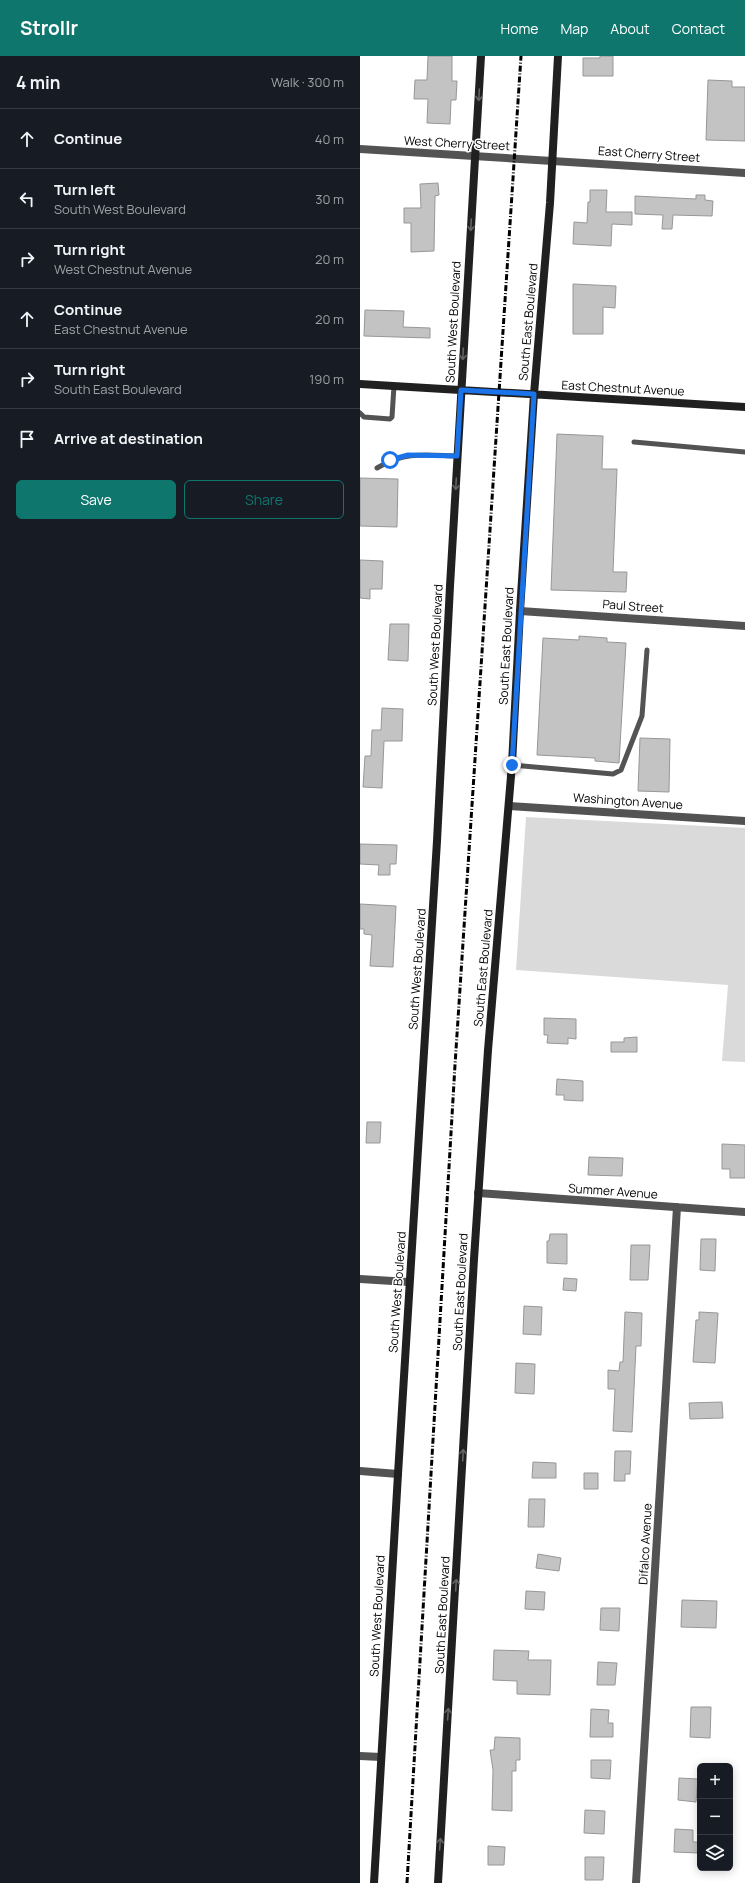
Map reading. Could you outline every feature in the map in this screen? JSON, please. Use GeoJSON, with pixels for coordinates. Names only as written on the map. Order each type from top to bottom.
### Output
{"type":"FeatureCollection","features":[{"type":"Feature","properties":{"kind":"main road","name":"South West Boulevard"},"geometry":{"type":"LineString","coordinates":[[374,1883],[409,1282],[437,841],[457,456],[481,56]]}},
{"type":"Feature","properties":{"kind":"main road","name":"South East Boulevard"},"geometry":{"type":"LineString","coordinates":[[438,1883],[478,1193],[488,1050],[512,765],[534,394],[552,160],[558,56]]}},
{"type":"Feature","properties":{"kind":"main road","name":"East Chestnut Avenue"},"geometry":{"type":"LineString","coordinates":[[360,384],[745,407]]}},
{"type":"Feature","properties":{"kind":"street","name":"West Cherry Street"},"geometry":{"type":"LineString","coordinates":[[360,150],[552,160]]}},
{"type":"Feature","properties":{"kind":"street","name":"East Cherry Street"},"geometry":{"type":"LineString","coordinates":[[552,160],[745,173]]}},
{"type":"Feature","properties":{"kind":"street","name":"Paul Street"},"geometry":{"type":"LineString","coordinates":[[520,611],[745,626]]}},
{"type":"Feature","properties":{"kind":"street","name":"Washington Avenue"},"geometry":{"type":"LineString","coordinates":[[508,806],[745,821]]}},
{"type":"Feature","properties":{"kind":"street","name":"Summer Avenue"},"geometry":{"type":"LineString","coordinates":[[478,1193],[745,1212]]}},
{"type":"Feature","properties":{"kind":"street","name":"Difalco Avenue"},"geometry":{"type":"LineString","coordinates":[[636,1883],[677,1207]]}},
{"type":"Feature","properties":{"kind":"street"},"geometry":{"type":"LineString","coordinates":[[360,1279],[409,1282]]}},
{"type":"Feature","properties":{"kind":"street"},"geometry":{"type":"LineString","coordinates":[[360,1472],[398,1474]]}},
{"type":"Feature","properties":{"kind":"street"},"geometry":{"type":"LineString","coordinates":[[360,1756],[381,1757]]}},
{"type":"Feature","properties":{"kind":"lane"},"geometry":{"type":"LineString","coordinates":[[360,413],[364,417],[390,419],[392,417],[394,386]]}},
{"type":"Feature","properties":{"kind":"lane"},"geometry":{"type":"LineString","coordinates":[[634,442],[745,452]]}},
{"type":"Feature","properties":{"kind":"lane"},"geometry":{"type":"LineString","coordinates":[[377,468],[390,460],[408,455],[457,456]]}},
{"type":"Feature","properties":{"kind":"lane"},"geometry":{"type":"LineString","coordinates":[[512,765],[613,774],[621,770],[642,716],[647,650]]}},
{"type":"Feature","properties":{"kind":"shaded area"},"geometry":{"type":"Polygon","coordinates":[[[526,817],[745,828],[745,1062],[722,1061],[728,985],[516,970],[526,817]]]}},
{"type":"Feature","properties":{"kind":"building"},"geometry":{"type":"Polygon","coordinates":[[[428,56],[452,56],[452,81],[457,81],[456,100],[451,100],[450,124],[427,123],[428,99],[414,99],[415,80],[427,80],[428,56]]]}},
{"type":"Feature","properties":{"kind":"building"},"geometry":{"type":"Polygon","coordinates":[[[600,56],[613,56],[613,76],[583,76],[583,58],[600,58],[600,56]]]}},
{"type":"Feature","properties":{"kind":"building"},"geometry":{"type":"Polygon","coordinates":[[[708,80],[732,81],[732,87],[745,87],[745,141],[706,140],[708,80]]]}},
{"type":"Feature","properties":{"kind":"building"},"geometry":{"type":"Polygon","coordinates":[[[438,183],[439,195],[435,196],[434,251],[411,252],[411,223],[404,223],[404,208],[421,208],[420,184],[438,183]]]}},
{"type":"Feature","properties":{"kind":"building"},"geometry":{"type":"Polygon","coordinates":[[[590,190],[607,190],[606,212],[632,212],[632,225],[612,224],[611,246],[573,244],[574,222],[587,223],[590,190]]]}},
{"type":"Feature","properties":{"kind":"building"},"geometry":{"type":"Polygon","coordinates":[[[696,195],[705,195],[705,200],[713,201],[712,216],[673,215],[672,229],[662,229],[663,215],[635,214],[635,196],[696,199],[696,195]]]}},
{"type":"Feature","properties":{"kind":"building"},"geometry":{"type":"Polygon","coordinates":[[[573,284],[616,286],[615,308],[603,307],[603,334],[573,334],[573,284]]]}},
{"type":"Feature","properties":{"kind":"building"},"geometry":{"type":"Polygon","coordinates":[[[365,310],[404,311],[403,327],[430,328],[430,338],[364,336],[365,310]]]}},
{"type":"Feature","properties":{"kind":"building"},"geometry":{"type":"Polygon","coordinates":[[[557,434],[603,436],[602,469],[617,469],[613,572],[627,572],[626,592],[551,590],[557,434]]]}},
{"type":"Feature","properties":{"kind":"building"},"geometry":{"type":"Polygon","coordinates":[[[360,478],[398,479],[397,527],[360,526],[360,478]]]}},
{"type":"Feature","properties":{"kind":"building"},"geometry":{"type":"Polygon","coordinates":[[[360,560],[383,561],[382,589],[370,589],[370,599],[360,598],[360,560]]]}},
{"type":"Feature","properties":{"kind":"building"},"geometry":{"type":"Polygon","coordinates":[[[390,624],[409,624],[408,661],[388,660],[390,624]]]}},
{"type":"Feature","properties":{"kind":"building"},"geometry":{"type":"Polygon","coordinates":[[[579,636],[607,638],[607,642],[626,643],[619,763],[595,761],[595,758],[537,755],[543,638],[579,640],[579,636]]]}},
{"type":"Feature","properties":{"kind":"building"},"geometry":{"type":"Polygon","coordinates":[[[382,708],[403,709],[402,741],[384,741],[382,788],[363,787],[365,756],[371,756],[372,730],[381,730],[382,708]]]}},
{"type":"Feature","properties":{"kind":"building"},"geometry":{"type":"Polygon","coordinates":[[[640,738],[670,739],[669,792],[638,791],[640,738]]]}},
{"type":"Feature","properties":{"kind":"building"},"geometry":{"type":"Polygon","coordinates":[[[360,844],[397,845],[396,864],[390,864],[390,875],[378,875],[379,865],[360,864],[360,844]]]}},
{"type":"Feature","properties":{"kind":"building"},"geometry":{"type":"Polygon","coordinates":[[[360,904],[396,906],[393,967],[370,966],[372,935],[364,934],[364,929],[360,929],[360,904]]]}},
{"type":"Feature","properties":{"kind":"building"},"geometry":{"type":"Polygon","coordinates":[[[544,1018],[576,1019],[576,1039],[568,1038],[568,1044],[547,1043],[548,1035],[544,1035],[544,1018]]]}},
{"type":"Feature","properties":{"kind":"building"},"geometry":{"type":"Polygon","coordinates":[[[637,1037],[637,1052],[611,1052],[611,1042],[624,1042],[624,1038],[637,1037]]]}},
{"type":"Feature","properties":{"kind":"building"},"geometry":{"type":"Polygon","coordinates":[[[557,1079],[583,1081],[583,1101],[564,1100],[564,1095],[556,1095],[557,1079]]]}},
{"type":"Feature","properties":{"kind":"building"},"geometry":{"type":"Polygon","coordinates":[[[367,1122],[381,1122],[380,1143],[366,1143],[367,1122]]]}},
{"type":"Feature","properties":{"kind":"building"},"geometry":{"type":"Polygon","coordinates":[[[722,1144],[745,1145],[745,1178],[730,1178],[730,1169],[722,1169],[722,1144]]]}},
{"type":"Feature","properties":{"kind":"building"},"geometry":{"type":"Polygon","coordinates":[[[589,1157],[623,1158],[622,1176],[588,1175],[589,1157]]]}},
{"type":"Feature","properties":{"kind":"building"},"geometry":{"type":"Polygon","coordinates":[[[550,1234],[567,1234],[567,1264],[547,1263],[547,1241],[549,1241],[550,1234]]]}},
{"type":"Feature","properties":{"kind":"building"},"geometry":{"type":"Polygon","coordinates":[[[701,1239],[716,1239],[715,1271],[700,1270],[701,1239]]]}},
{"type":"Feature","properties":{"kind":"building"},"geometry":{"type":"Polygon","coordinates":[[[631,1245],[650,1245],[648,1280],[630,1280],[631,1245]]]}},
{"type":"Feature","properties":{"kind":"building"},"geometry":{"type":"Polygon","coordinates":[[[564,1278],[577,1279],[576,1291],[563,1290],[564,1278]]]}},
{"type":"Feature","properties":{"kind":"building"},"geometry":{"type":"Polygon","coordinates":[[[524,1306],[542,1307],[541,1335],[523,1334],[524,1306]]]}},
{"type":"Feature","properties":{"kind":"building"},"geometry":{"type":"Polygon","coordinates":[[[625,1312],[642,1313],[641,1346],[636,1346],[632,1432],[613,1431],[615,1389],[608,1389],[608,1370],[619,1371],[620,1362],[623,1362],[625,1312]]]}},
{"type":"Feature","properties":{"kind":"building"},"geometry":{"type":"Polygon","coordinates":[[[699,1312],[718,1313],[715,1363],[693,1362],[696,1320],[699,1320],[699,1312]]]}},
{"type":"Feature","properties":{"kind":"building"},"geometry":{"type":"Polygon","coordinates":[[[516,1363],[535,1364],[534,1394],[515,1393],[516,1363]]]}},
{"type":"Feature","properties":{"kind":"building"},"geometry":{"type":"Polygon","coordinates":[[[722,1402],[723,1418],[690,1419],[689,1403],[722,1402]]]}},
{"type":"Feature","properties":{"kind":"building"},"geometry":{"type":"Polygon","coordinates":[[[615,1451],[631,1451],[630,1474],[625,1474],[625,1481],[614,1481],[615,1451]]]}},
{"type":"Feature","properties":{"kind":"building"},"geometry":{"type":"Polygon","coordinates":[[[533,1462],[556,1463],[556,1478],[532,1478],[533,1462]]]}},
{"type":"Feature","properties":{"kind":"building"},"geometry":{"type":"Polygon","coordinates":[[[584,1473],[598,1473],[598,1489],[584,1489],[584,1473]]]}},
{"type":"Feature","properties":{"kind":"building"},"geometry":{"type":"Polygon","coordinates":[[[529,1499],[545,1499],[544,1527],[528,1527],[529,1499]]]}},
{"type":"Feature","properties":{"kind":"building"},"geometry":{"type":"Polygon","coordinates":[[[538,1554],[561,1558],[559,1571],[536,1568],[538,1554]]]}},
{"type":"Feature","properties":{"kind":"building"},"geometry":{"type":"Polygon","coordinates":[[[526,1591],[545,1592],[544,1610],[525,1609],[526,1591]]]}},
{"type":"Feature","properties":{"kind":"building"},"geometry":{"type":"Polygon","coordinates":[[[682,1600],[717,1601],[716,1628],[681,1627],[682,1600]]]}},
{"type":"Feature","properties":{"kind":"building"},"geometry":{"type":"Polygon","coordinates":[[[601,1608],[620,1608],[619,1631],[600,1630],[601,1608]]]}},
{"type":"Feature","properties":{"kind":"building"},"geometry":{"type":"Polygon","coordinates":[[[494,1650],[529,1651],[528,1660],[551,1660],[550,1695],[517,1694],[517,1681],[493,1680],[494,1650]]]}},
{"type":"Feature","properties":{"kind":"building"},"geometry":{"type":"Polygon","coordinates":[[[598,1662],[617,1663],[615,1685],[597,1685],[598,1662]]]}},
{"type":"Feature","properties":{"kind":"building"},"geometry":{"type":"Polygon","coordinates":[[[691,1707],[711,1707],[710,1738],[690,1737],[691,1707]]]}},
{"type":"Feature","properties":{"kind":"building"},"geometry":{"type":"Polygon","coordinates":[[[591,1709],[609,1710],[608,1723],[613,1723],[613,1737],[590,1737],[591,1709]]]}},
{"type":"Feature","properties":{"kind":"building"},"geometry":{"type":"Polygon","coordinates":[[[495,1737],[520,1738],[520,1760],[516,1760],[516,1771],[512,1771],[512,1811],[492,1810],[493,1770],[490,1750],[494,1750],[495,1737]]]}},
{"type":"Feature","properties":{"kind":"building"},"geometry":{"type":"Polygon","coordinates":[[[591,1760],[611,1760],[610,1779],[591,1778],[591,1760]]]}},
{"type":"Feature","properties":{"kind":"building"},"geometry":{"type":"Polygon","coordinates":[[[679,1778],[697,1779],[696,1802],[678,1800],[679,1778]]]}},
{"type":"Feature","properties":{"kind":"building"},"geometry":{"type":"Polygon","coordinates":[[[585,1810],[605,1811],[604,1834],[584,1833],[585,1810]]]}},
{"type":"Feature","properties":{"kind":"building"},"geometry":{"type":"Polygon","coordinates":[[[675,1829],[693,1830],[693,1842],[697,1842],[697,1853],[674,1852],[675,1829]]]}},
{"type":"Feature","properties":{"kind":"building"},"geometry":{"type":"Polygon","coordinates":[[[488,1846],[505,1847],[504,1865],[488,1865],[488,1846]]]}},
{"type":"Feature","properties":{"kind":"building"},"geometry":{"type":"Polygon","coordinates":[[[585,1857],[604,1857],[603,1880],[585,1880],[585,1857]]]}},
{"type":"Feature","properties":{"kind":"railway"},"geometry":{"type":"LineString","coordinates":[[407,1883],[455,1065],[521,56]]}},
{"type":"Feature","properties":{"kind":"route"},"geometry":{"type":"LineString","coordinates":[[390,460],[408,455],[457,456],[461,390],[534,394],[512,765]]}}]}
